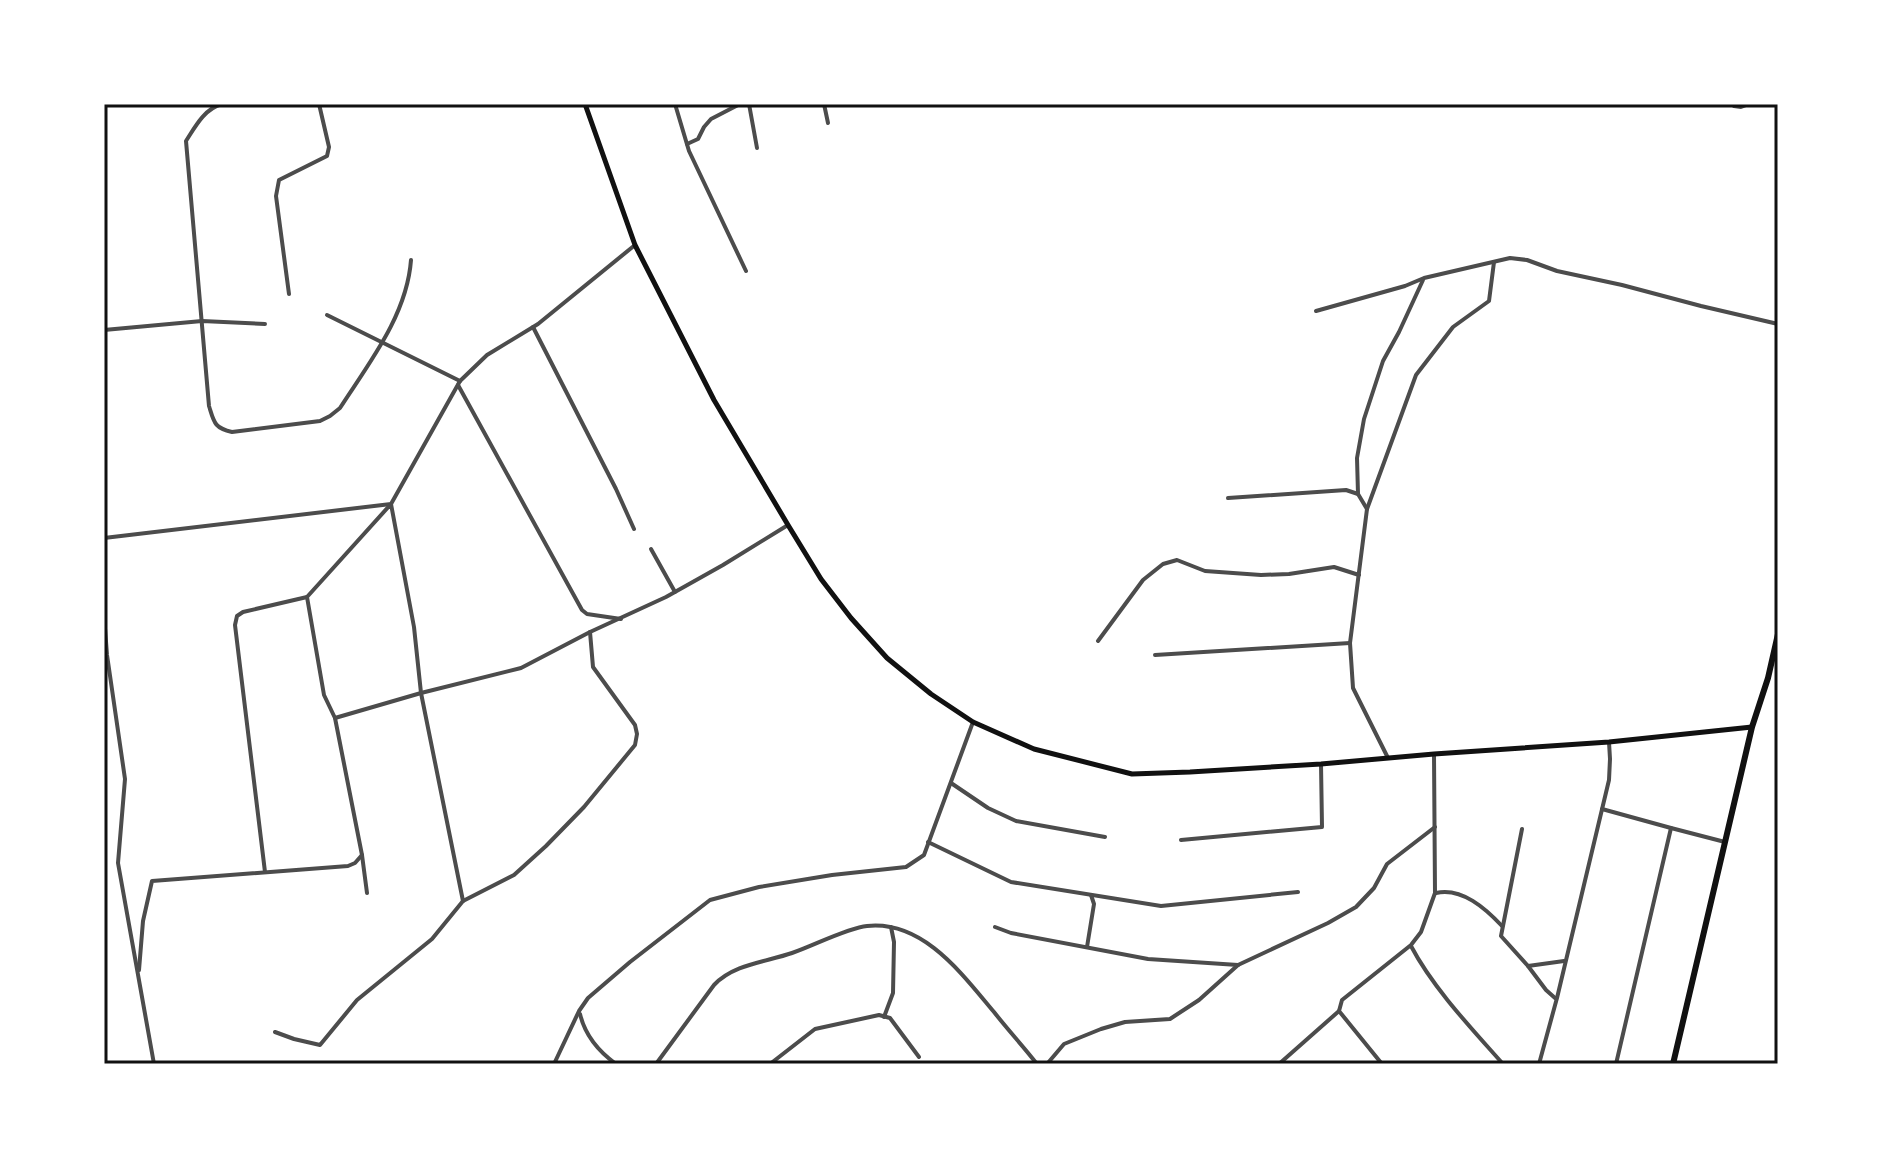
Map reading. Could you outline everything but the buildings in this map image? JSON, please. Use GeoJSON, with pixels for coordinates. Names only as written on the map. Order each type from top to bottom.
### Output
{"type":"FeatureCollection","features":[{"type":"Feature","properties":{"kind":"main road"},"geometry":{"type":"LineString","coordinates":[[585,104],[635,245],[714,400],[821,579],[887,658],[931,694],[973,722],[1034,749],[1132,774],[1321,764],[1609,742],[1752,727]]}},
{"type":"Feature","properties":{"kind":"main road"},"geometry":{"type":"LineString","coordinates":[[1673,1064],[1752,727],[1778,634]]}},
{"type":"Feature","properties":{"kind":"street"},"geometry":{"type":"LineString","coordinates":[[222,104],[199,120],[186,141],[209,406],[214,423],[221,430],[232,432],[320,421],[340,408],[383,341],[410,282],[411,260]]}},
{"type":"Feature","properties":{"kind":"street"},"geometry":{"type":"LineString","coordinates":[[289,294],[276,196],[279,180],[327,156],[329,147],[319,104]]}},
{"type":"Feature","properties":{"kind":"street"},"geometry":{"type":"LineString","coordinates":[[675,104],[687,144],[746,271]]}},
{"type":"Feature","properties":{"kind":"street"},"geometry":{"type":"LineString","coordinates":[[687,144],[698,139],[711,119],[740,104]]}},
{"type":"Feature","properties":{"kind":"street"},"geometry":{"type":"LineString","coordinates":[[749,104],[757,148]]}},
{"type":"Feature","properties":{"kind":"street"},"geometry":{"type":"LineString","coordinates":[[824,104],[828,123]]}},
{"type":"Feature","properties":{"kind":"street"},"geometry":{"type":"LineString","coordinates":[[1733,104],[1741,107],[1749,104]]}},
{"type":"Feature","properties":{"kind":"street"},"geometry":{"type":"LineString","coordinates":[[265,872],[235,625],[237,616],[307,597],[391,504],[459,383],[487,355],[533,327],[635,245]]}},
{"type":"Feature","properties":{"kind":"street"},"geometry":{"type":"LineString","coordinates":[[1316,311],[1424,278],[1510,258],[1778,324]]}},
{"type":"Feature","properties":{"kind":"street"},"geometry":{"type":"LineString","coordinates":[[1388,758],[1353,688],[1350,643],[1367,509],[1416,375],[1453,327],[1489,301],[1494,262]]}},
{"type":"Feature","properties":{"kind":"street"},"geometry":{"type":"LineString","coordinates":[[1367,509],[1358,494],[1357,458],[1364,419],[1383,361],[1424,278]]}},
{"type":"Feature","properties":{"kind":"street"},"geometry":{"type":"LineString","coordinates":[[327,315],[383,341],[459,383],[582,610],[587,614],[622,619]]}},
{"type":"Feature","properties":{"kind":"street"},"geometry":{"type":"LineString","coordinates":[[104,330],[202,321],[265,324]]}},
{"type":"Feature","properties":{"kind":"street"},"geometry":{"type":"LineString","coordinates":[[533,327],[634,529]]}},
{"type":"Feature","properties":{"kind":"street"},"geometry":{"type":"LineString","coordinates":[[1228,498],[1346,490],[1358,494]]}},
{"type":"Feature","properties":{"kind":"street"},"geometry":{"type":"LineString","coordinates":[[104,538],[391,504]]}},
{"type":"Feature","properties":{"kind":"street"},"geometry":{"type":"LineString","coordinates":[[391,504],[414,627],[421,693],[463,901]]}},
{"type":"Feature","properties":{"kind":"street"},"geometry":{"type":"LineString","coordinates":[[335,718],[521,668],[675,592],[788,525]]}},
{"type":"Feature","properties":{"kind":"street"},"geometry":{"type":"LineString","coordinates":[[651,549],[675,592]]}},
{"type":"Feature","properties":{"kind":"street"},"geometry":{"type":"LineString","coordinates":[[1098,641],[1143,580],[1163,564],[1177,560],[1205,571],[1261,575],[1334,567],[1359,575]]}},
{"type":"Feature","properties":{"kind":"street"},"geometry":{"type":"LineString","coordinates":[[307,597],[324,695],[335,718],[367,893]]}},
{"type":"Feature","properties":{"kind":"street"},"geometry":{"type":"LineString","coordinates":[[104,615],[125,779],[118,863],[154,1064]]}},
{"type":"Feature","properties":{"kind":"street"},"geometry":{"type":"LineString","coordinates":[[275,1032],[320,1045],[357,1000],[432,939],[463,901],[514,875],[546,846],[584,807],[635,745],[635,725],[593,667],[590,632]]}},
{"type":"Feature","properties":{"kind":"street"},"geometry":{"type":"LineString","coordinates":[[1155,655],[1350,643]]}},
{"type":"Feature","properties":{"kind":"street"},"geometry":{"type":"LineString","coordinates":[[554,1064],[588,998],[710,900],[759,887],[906,867],[924,855],[973,722]]}},
{"type":"Feature","properties":{"kind":"street"},"geometry":{"type":"LineString","coordinates":[[1539,1064],[1609,780],[1609,742]]}},
{"type":"Feature","properties":{"kind":"street"},"geometry":{"type":"LineString","coordinates":[[1279,1064],[1339,1011],[1342,1000],[1411,945],[1421,932],[1435,893],[1434,754]]}},
{"type":"Feature","properties":{"kind":"street"},"geometry":{"type":"LineString","coordinates":[[1181,840],[1322,827],[1321,764]]}},
{"type":"Feature","properties":{"kind":"street"},"geometry":{"type":"LineString","coordinates":[[951,783],[988,808],[1016,821],[1105,837]]}},
{"type":"Feature","properties":{"kind":"street"},"geometry":{"type":"LineString","coordinates":[[1602,809],[1725,842]]}},
{"type":"Feature","properties":{"kind":"street"},"geometry":{"type":"LineString","coordinates":[[1047,1064],[1064,1044],[1101,1029],[1125,1022],[1170,1019],[1199,1000],[1238,965],[1356,907],[1374,888],[1387,864],[1435,827]]}},
{"type":"Feature","properties":{"kind":"street"},"geometry":{"type":"LineString","coordinates":[[1616,1064],[1671,828]]}},
{"type":"Feature","properties":{"kind":"street"},"geometry":{"type":"LineString","coordinates":[[1522,829],[1501,936],[1546,990],[1557,998]]}},
{"type":"Feature","properties":{"kind":"street"},"geometry":{"type":"LineString","coordinates":[[928,842],[1011,882],[1161,906],[1298,892]]}},
{"type":"Feature","properties":{"kind":"street"},"geometry":{"type":"LineString","coordinates":[[138,974],[143,921],[152,881],[348,866],[362,855]]}},
{"type":"Feature","properties":{"kind":"street"},"geometry":{"type":"LineString","coordinates":[[1435,893],[1452,892],[1473,901],[1502,926]]}},
{"type":"Feature","properties":{"kind":"street"},"geometry":{"type":"LineString","coordinates":[[1087,947],[1094,904],[1091,895]]}},
{"type":"Feature","properties":{"kind":"street"},"geometry":{"type":"LineString","coordinates":[[656,1064],[714,985],[724,976],[863,926],[876,925],[914,934],[947,959],[1037,1064]]}},
{"type":"Feature","properties":{"kind":"street"},"geometry":{"type":"LineString","coordinates":[[884,1017],[893,993],[894,942],[891,927]]}},
{"type":"Feature","properties":{"kind":"street"},"geometry":{"type":"LineString","coordinates":[[995,927],[1011,933],[1148,959],[1238,965]]}},
{"type":"Feature","properties":{"kind":"street"},"geometry":{"type":"LineString","coordinates":[[1411,945],[1462,1018],[1503,1064]]}},
{"type":"Feature","properties":{"kind":"street"},"geometry":{"type":"LineString","coordinates":[[1528,966],[1564,961]]}},
{"type":"Feature","properties":{"kind":"street"},"geometry":{"type":"LineString","coordinates":[[579,1011],[587,1033],[616,1064]]}},
{"type":"Feature","properties":{"kind":"street"},"geometry":{"type":"LineString","coordinates":[[1339,1011],[1382,1064]]}},
{"type":"Feature","properties":{"kind":"street"},"geometry":{"type":"LineString","coordinates":[[770,1064],[815,1029],[879,1015],[890,1018],[919,1057]]}}]}
